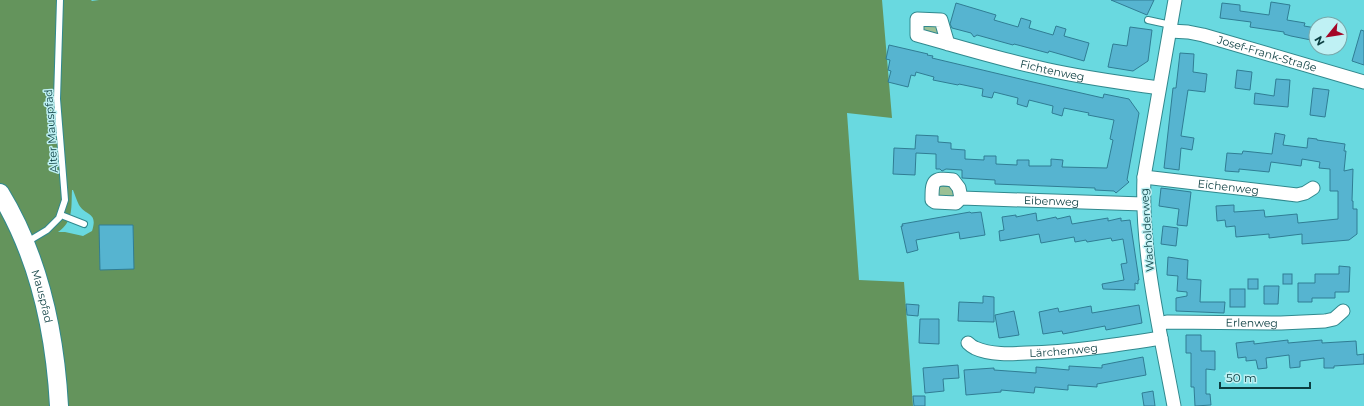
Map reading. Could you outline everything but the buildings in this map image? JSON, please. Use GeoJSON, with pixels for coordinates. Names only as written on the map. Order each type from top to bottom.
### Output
{"type":"FeatureCollection","features":[{"type":"Feature","properties":{"kind":"street","name":"Wacholderweg"},"geometry":{"type":"LineString","coordinates":[[1174,406],[1148,263],[1143,204],[1144,177],[1175,0]]}},
{"type":"Feature","properties":{"kind":"street","name":"Josef-Frank-Straße"},"geometry":{"type":"LineString","coordinates":[[1170,28],[1203,35],[1364,82]]}},
{"type":"Feature","properties":{"kind":"street","name":"Fichtenweg"},"geometry":{"type":"LineString","coordinates":[[948,44],[1036,67],[1080,76],[1159,88]]}},
{"type":"Feature","properties":{"kind":"street","name":"Eichenweg"},"geometry":{"type":"LineString","coordinates":[[1144,177],[1297,195],[1305,193],[1313,188]]}},
{"type":"Feature","properties":{"kind":"street","name":"Mauspfad"},"geometry":{"type":"LineString","coordinates":[[0,193],[25,243],[44,301],[57,371],[59,406]]}},
{"type":"Feature","properties":{"kind":"street","name":"Eibenweg"},"geometry":{"type":"LineString","coordinates":[[961,198],[1143,204]]}},
{"type":"Feature","properties":{"kind":"street","name":"Erlenweg"},"geometry":{"type":"LineString","coordinates":[[1159,324],[1167,322],[1281,323],[1325,321],[1334,319],[1343,312]]}},
{"type":"Feature","properties":{"kind":"street","name":"Lärchenweg"},"geometry":{"type":"LineString","coordinates":[[968,343],[976,348],[993,353],[1013,354],[1050,353],[1161,338]]}},
{"type":"Feature","properties":{"kind":"lane","name":"Alter Mauspfad"},"geometry":{"type":"LineString","coordinates":[[60,0],[57,99],[65,200],[61,215]]}},
{"type":"Feature","properties":{"kind":"lane"},"geometry":{"type":"LineString","coordinates":[[1148,20],[1170,28]]}},
{"type":"Feature","properties":{"kind":"lane"},"geometry":{"type":"LineString","coordinates":[[25,243],[47,230],[61,215],[84,224]]}},
{"type":"Feature","properties":{"kind":"green space"},"geometry":{"type":"Polygon","coordinates":[[[0,0],[882,0],[892,118],[847,113],[859,280],[904,282],[913,406],[0,406],[0,0]],[[73,190],[71,213],[67,223],[58,232],[83,236],[92,231],[94,221],[91,215],[79,205],[73,190]]]}},
{"type":"Feature","properties":{"kind":"green space"},"geometry":{"type":"Polygon","coordinates":[[[924,25],[936,25],[938,31],[937,34],[924,30],[924,25]]]}},
{"type":"Feature","properties":{"kind":"green space"},"geometry":{"type":"Polygon","coordinates":[[[950,185],[955,193],[952,198],[938,197],[938,186],[950,185]]]}}]}
